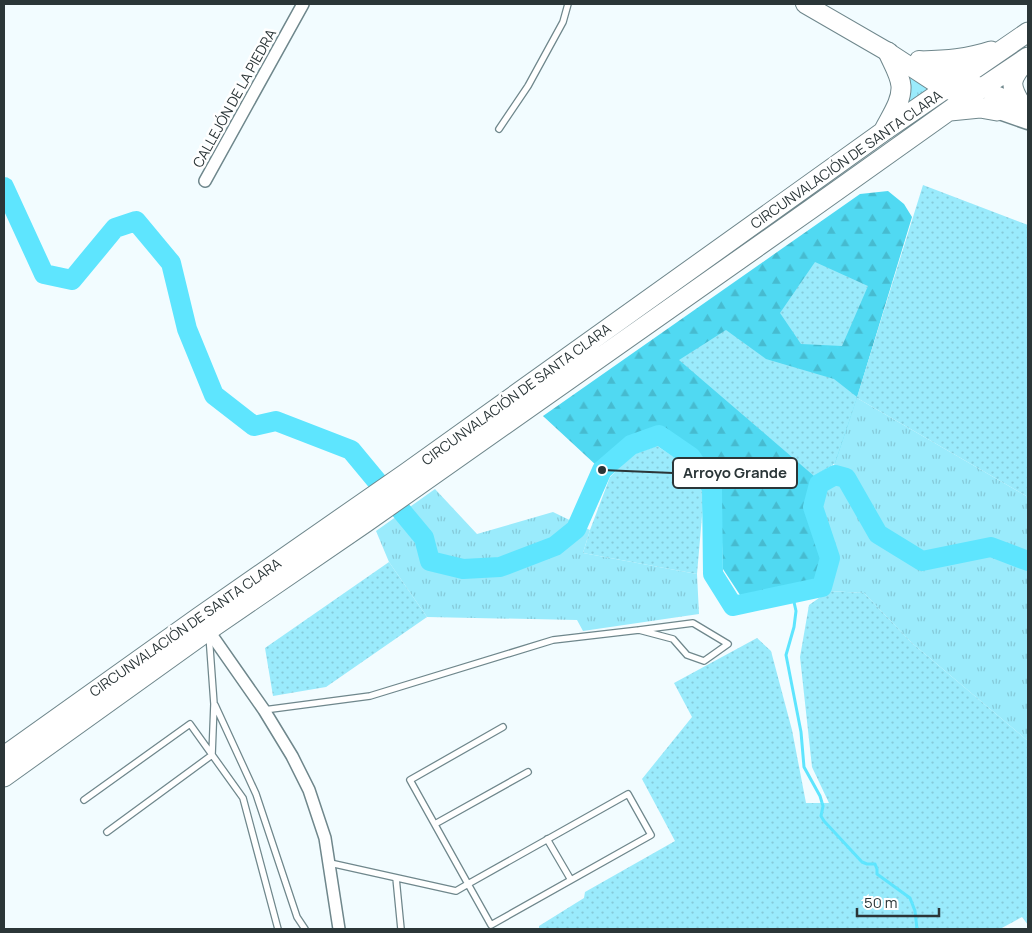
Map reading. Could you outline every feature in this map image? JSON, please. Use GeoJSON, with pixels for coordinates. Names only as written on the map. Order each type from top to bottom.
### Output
{"type":"FeatureCollection","features":[{"type":"Feature","properties":{"kind":"highway","name":"CIRCUNVALACIÓN DE SANTA CLARA"},"geometry":{"type":"LineString","coordinates":[[412,479],[884,130],[1028,32]]}},
{"type":"Feature","properties":{"kind":"highway"},"geometry":{"type":"LineString","coordinates":[[921,61],[953,60],[978,56],[1007,46]]}},
{"type":"Feature","properties":{"kind":"highway"},"geometry":{"type":"LineString","coordinates":[[884,130],[900,99],[901,85],[888,52]]}},
{"type":"Feature","properties":{"kind":"highway"},"geometry":{"type":"LineString","coordinates":[[1026,111],[1014,92],[1012,81],[1028,57]]}},
{"type":"Feature","properties":{"kind":"highway","name":"CIRCUNVALACIÓN DE SANTA CLARA"},"geometry":{"type":"LineString","coordinates":[[4,756],[204,624],[412,479],[811,210],[974,93],[1028,57]]}},
{"type":"Feature","properties":{"kind":"highway"},"geometry":{"type":"LineString","coordinates":[[949,111],[980,108],[998,111]]}},
{"type":"Feature","properties":{"kind":"highway","name":"CIRCUNVALACIÓN DE SANTA CLARA"},"geometry":{"type":"LineString","coordinates":[[4,778],[204,624]]}},
{"type":"Feature","properties":{"kind":"main road"},"geometry":{"type":"LineString","coordinates":[[805,4],[888,52],[936,84],[953,83]]}},
{"type":"Feature","properties":{"kind":"main road"},"geometry":{"type":"LineString","coordinates":[[847,28],[921,61],[953,83],[974,93],[1026,111]]}},
{"type":"Feature","properties":{"kind":"main road"},"geometry":{"type":"LineString","coordinates":[[974,93],[998,111],[1026,111]]}},
{"type":"Feature","properties":{"kind":"street","name":"CALLEJÓN DE LA PIEDRA"},"geometry":{"type":"LineString","coordinates":[[205,182],[303,4]]}},
{"type":"Feature","properties":{"kind":"street"},"geometry":{"type":"LineString","coordinates":[[204,624],[264,710],[292,756],[309,790],[325,838],[339,929]]}},
{"type":"Feature","properties":{"kind":"lane"},"geometry":{"type":"LineString","coordinates":[[499,129],[528,86],[563,22],[568,4]]}},
{"type":"Feature","properties":{"kind":"lane"},"geometry":{"type":"LineString","coordinates":[[264,710],[370,696],[554,640],[692,623],[728,644],[704,661],[687,655],[673,638],[640,630]]}},
{"type":"Feature","properties":{"kind":"lane"},"geometry":{"type":"LineString","coordinates":[[204,624],[214,704],[212,755]]}},
{"type":"Feature","properties":{"kind":"lane"},"geometry":{"type":"LineString","coordinates":[[214,704],[256,794],[297,917],[305,929]]}},
{"type":"Feature","properties":{"kind":"lane"},"geometry":{"type":"LineString","coordinates":[[84,800],[190,724],[242,798],[278,929]]}},
{"type":"Feature","properties":{"kind":"lane"},"geometry":{"type":"LineString","coordinates":[[330,863],[456,891],[468,884],[547,839],[628,794],[651,835],[491,925],[468,884],[434,824],[410,780],[503,728]]}},
{"type":"Feature","properties":{"kind":"lane"},"geometry":{"type":"LineString","coordinates":[[107,832],[212,755]]}},
{"type":"Feature","properties":{"kind":"lane"},"geometry":{"type":"LineString","coordinates":[[434,824],[528,772]]}},
{"type":"Feature","properties":{"kind":"lane"},"geometry":{"type":"LineString","coordinates":[[547,839],[571,880]]}},
{"type":"Feature","properties":{"kind":"lane"},"geometry":{"type":"LineString","coordinates":[[396,878],[401,929]]}},
{"type":"Feature","properties":{"kind":"green space"},"geometry":{"type":"Polygon","coordinates":[[[907,74],[931,91],[901,113],[907,74]]]}},
{"type":"Feature","properties":{"kind":"green space"},"geometry":{"type":"Polygon","coordinates":[[[923,185],[1028,225],[1028,497],[857,398],[835,463],[814,476],[679,360],[726,330],[766,359],[834,379],[857,397],[923,185]]]}},
{"type":"Feature","properties":{"kind":"green space"},"geometry":{"type":"Polygon","coordinates":[[[888,191],[904,204],[912,217],[857,398],[835,463],[814,476],[806,503],[822,558],[815,582],[742,598],[723,569],[720,488],[697,455],[663,428],[626,441],[597,466],[543,416],[860,194],[888,191]]]}},
{"type":"Feature","properties":{"kind":"green space"},"geometry":{"type":"Polygon","coordinates":[[[815,262],[868,286],[842,346],[801,344],[780,313],[815,262]]]}},
{"type":"Feature","properties":{"kind":"green space"},"geometry":{"type":"Polygon","coordinates":[[[857,398],[1028,497],[1028,741],[912,643],[864,593],[829,591],[836,547],[820,506],[857,398]]]}},
{"type":"Feature","properties":{"kind":"green space"},"geometry":{"type":"Polygon","coordinates":[[[657,446],[686,465],[704,493],[697,574],[583,553],[610,477],[634,454],[657,446]]]}},
{"type":"Feature","properties":{"kind":"green space"},"geometry":{"type":"Polygon","coordinates":[[[435,489],[477,534],[553,512],[590,530],[583,553],[697,574],[699,614],[583,631],[577,620],[427,617],[389,562],[376,531],[435,489]]]}},
{"type":"Feature","properties":{"kind":"green space"},"geometry":{"type":"Polygon","coordinates":[[[389,562],[427,617],[326,687],[273,696],[265,648],[389,562]]]}},
{"type":"Feature","properties":{"kind":"green space"},"geometry":{"type":"Polygon","coordinates":[[[829,591],[864,593],[912,643],[1028,741],[1028,925],[1022,917],[1000,929],[539,929],[539,926],[584,898],[585,892],[675,841],[642,779],[692,717],[674,683],[757,638],[771,651],[792,730],[806,803],[829,803],[812,767],[800,657],[809,605],[829,591]]]}},
{"type":"Feature","properties":{"kind":"waterway"},"geometry":{"type":"LineString","coordinates":[[4,187],[44,274],[72,280],[115,228],[136,221],[171,263],[187,329],[214,395],[254,426],[276,421],[351,450],[424,538],[430,561],[463,569],[500,567],[555,546],[576,529],[602,470],[631,445],[659,435],[691,457],[712,488],[713,574],[733,606],[822,587],[830,558],[813,507],[819,484],[835,475],[846,478],[878,534],[922,561],[991,547],[1028,561]]}},
{"type":"Feature","properties":{"kind":"waterway"},"geometry":{"type":"LineString","coordinates":[[792,593],[796,611],[794,627],[786,655],[801,732],[804,767],[820,796],[823,806],[821,816],[862,862],[875,864],[877,874],[910,898],[915,911],[917,929]]}},
{"type":"Feature","properties":{"kind":"place","name":"Arroyo Grande"},"geometry":{"type":"Point","coordinates":[602,470]}}]}
